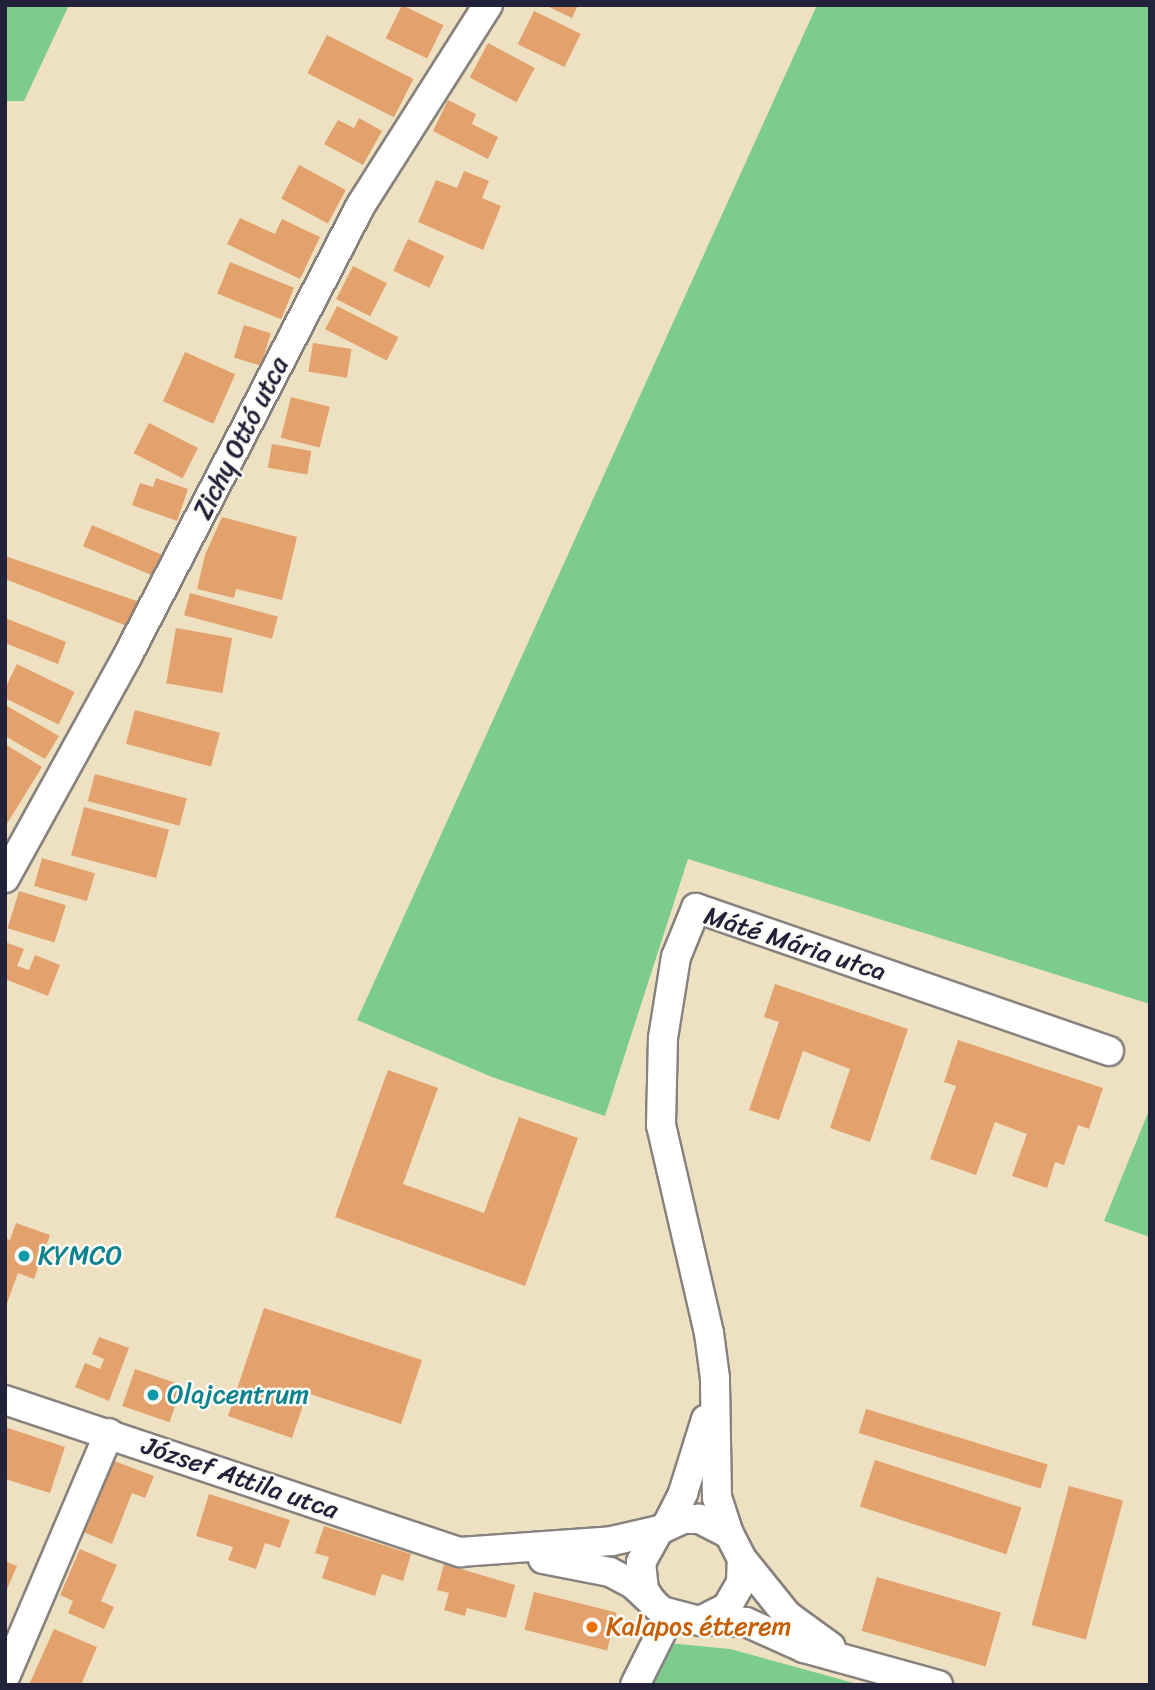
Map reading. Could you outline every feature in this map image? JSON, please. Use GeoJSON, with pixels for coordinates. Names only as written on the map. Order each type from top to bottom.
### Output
{"type":"FeatureCollection","features":[{"type":"Feature","properties":{"kind":"street","name":"Zichy Ottó utca"},"geometry":{"type":"LineString","coordinates":[[5,878],[128,655],[361,205],[488,5]]}},
{"type":"Feature","properties":{"kind":"street","name":"Máté Mária utca"},"geometry":{"type":"LineString","coordinates":[[729,1534],[717,1498],[715,1378],[699,1287],[676,1202],[661,1125],[665,1025],[676,957],[696,908],[1109,1051]]}},
{"type":"Feature","properties":{"kind":"street","name":"Máté Mária utca"},"geometry":{"type":"LineString","coordinates":[[663,1527],[690,1474],[715,1378]]}},
{"type":"Feature","properties":{"kind":"street","name":"József Attila utca"},"geometry":{"type":"LineString","coordinates":[[5,1400],[447,1548],[589,1566],[622,1577],[661,1609]]}},
{"type":"Feature","properties":{"kind":"street"},"geometry":{"type":"LineString","coordinates":[[5,1677],[109,1433]]}},
{"type":"Feature","properties":{"kind":"street","name":"József Attila utca"},"geometry":{"type":"LineString","coordinates":[[475,1553],[612,1541],[699,1519],[729,1534]]}},
{"type":"Feature","properties":{"kind":"street"},"geometry":{"type":"LineString","coordinates":[[663,1527],[641,1562],[644,1590],[661,1609],[700,1620],[746,1622],[804,1648],[855,1660],[937,1685]]}},
{"type":"Feature","properties":{"kind":"street"},"geometry":{"type":"LineString","coordinates":[[729,1534],[741,1559],[786,1615],[855,1660]]}},
{"type":"Feature","properties":{"kind":"street"},"geometry":{"type":"LineString","coordinates":[[700,1620],[727,1607],[737,1594],[741,1559]]}},
{"type":"Feature","properties":{"kind":"street"},"geometry":{"type":"LineString","coordinates":[[635,1685],[661,1609]]}},
{"type":"Feature","properties":{"kind":"green space"},"geometry":{"type":"Polygon","coordinates":[[[5,5],[69,5],[24,101],[5,101],[5,5]]]}},
{"type":"Feature","properties":{"kind":"green space"},"geometry":{"type":"Polygon","coordinates":[[[817,5],[1150,5],[1150,1004],[688,859],[605,1116],[492,1077],[357,1020],[817,5]]]}},
{"type":"Feature","properties":{"kind":"green space"},"geometry":{"type":"Polygon","coordinates":[[[1150,1108],[1150,1237],[1104,1221],[1150,1108]]]}},
{"type":"Feature","properties":{"kind":"green space"},"geometry":{"type":"Polygon","coordinates":[[[668,1643],[730,1649],[861,1685],[647,1685],[668,1643]]]}},
{"type":"Feature","properties":{"kind":"building"},"geometry":{"type":"Polygon","coordinates":[[[402,5],[443,25],[427,58],[386,38],[402,5]]]}},
{"type":"Feature","properties":{"kind":"building"},"geometry":{"type":"Polygon","coordinates":[[[545,5],[578,5],[572,18],[545,5]]]}},
{"type":"Feature","properties":{"kind":"building"},"geometry":{"type":"Polygon","coordinates":[[[534,11],[581,34],[565,67],[518,44],[534,11]]]}},
{"type":"Feature","properties":{"kind":"building"},"geometry":{"type":"Polygon","coordinates":[[[327,35],[413,79],[394,117],[307,73],[327,35]]]}},
{"type":"Feature","properties":{"kind":"building"},"geometry":{"type":"Polygon","coordinates":[[[488,43],[535,68],[516,102],[470,77],[488,43]]]}},
{"type":"Feature","properties":{"kind":"building"},"geometry":{"type":"Polygon","coordinates":[[[448,100],[476,114],[472,124],[498,137],[488,159],[433,131],[448,100]]]}},
{"type":"Feature","properties":{"kind":"building"},"geometry":{"type":"Polygon","coordinates":[[[359,118],[382,131],[363,165],[324,144],[338,120],[354,128],[359,118]]]}},
{"type":"Feature","properties":{"kind":"building"},"geometry":{"type":"Polygon","coordinates":[[[299,165],[346,190],[328,223],[281,199],[299,165]]]}},
{"type":"Feature","properties":{"kind":"building"},"geometry":{"type":"Polygon","coordinates":[[[464,171],[489,181],[482,198],[501,206],[483,250],[418,222],[436,180],[457,188],[464,171]]]}},
{"type":"Feature","properties":{"kind":"building"},"geometry":{"type":"Polygon","coordinates":[[[240,218],[275,234],[282,219],[320,237],[300,279],[227,244],[240,218]]]}},
{"type":"Feature","properties":{"kind":"building"},"geometry":{"type":"Polygon","coordinates":[[[408,239],[444,256],[429,288],[393,271],[408,239]]]}},
{"type":"Feature","properties":{"kind":"building"},"geometry":{"type":"Polygon","coordinates":[[[230,262],[294,288],[281,319],[217,294],[230,262]]]}},
{"type":"Feature","properties":{"kind":"building"},"geometry":{"type":"Polygon","coordinates":[[[353,266],[387,283],[370,316],[336,299],[353,266]]]}},
{"type":"Feature","properties":{"kind":"building"},"geometry":{"type":"Polygon","coordinates":[[[337,306],[398,337],[387,360],[325,329],[337,306]]]}},
{"type":"Feature","properties":{"kind":"building"},"geometry":{"type":"Polygon","coordinates":[[[244,325],[271,333],[261,366],[234,358],[244,325]]]}},
{"type":"Feature","properties":{"kind":"building"},"geometry":{"type":"Polygon","coordinates":[[[313,343],[352,349],[347,378],[308,372],[313,343]]]}},
{"type":"Feature","properties":{"kind":"building"},"geometry":{"type":"Polygon","coordinates":[[[185,352],[235,374],[213,424],[163,401],[185,352]]]}},
{"type":"Feature","properties":{"kind":"building"},"geometry":{"type":"Polygon","coordinates":[[[291,397],[330,407],[320,447],[281,438],[291,397]]]}},
{"type":"Feature","properties":{"kind":"building"},"geometry":{"type":"Polygon","coordinates":[[[149,423],[198,448],[183,478],[134,453],[149,423]]]}},
{"type":"Feature","properties":{"kind":"building"},"geometry":{"type":"Polygon","coordinates":[[[272,444],[311,451],[307,475],[268,468],[272,444]]]}},
{"type":"Feature","properties":{"kind":"building"},"geometry":{"type":"Polygon","coordinates":[[[156,478],[188,489],[177,521],[132,505],[140,483],[153,487],[156,478]]]}},
{"type":"Feature","properties":{"kind":"building"},"geometry":{"type":"Polygon","coordinates":[[[222,517],[297,537],[282,600],[236,589],[234,598],[197,589],[205,555],[222,517]]]}},
{"type":"Feature","properties":{"kind":"building"},"geometry":{"type":"Polygon","coordinates":[[[92,525],[162,555],[153,576],[83,546],[92,525]]]}},
{"type":"Feature","properties":{"kind":"building"},"geometry":{"type":"Polygon","coordinates":[[[5,556],[137,601],[127,626],[5,579],[5,556]]]}},
{"type":"Feature","properties":{"kind":"building"},"geometry":{"type":"Polygon","coordinates":[[[190,593],[278,617],[272,639],[184,615],[190,593]]]}},
{"type":"Feature","properties":{"kind":"building"},"geometry":{"type":"Polygon","coordinates":[[[5,618],[66,642],[58,664],[5,643],[5,618]]]}},
{"type":"Feature","properties":{"kind":"building"},"geometry":{"type":"Polygon","coordinates":[[[176,628],[232,638],[222,693],[166,683],[176,628]]]}},
{"type":"Feature","properties":{"kind":"building"},"geometry":{"type":"Polygon","coordinates":[[[17,664],[75,692],[59,724],[5,698],[5,689],[17,664]]]}},
{"type":"Feature","properties":{"kind":"building"},"geometry":{"type":"Polygon","coordinates":[[[7,706],[59,736],[45,759],[5,736],[7,706]]]}},
{"type":"Feature","properties":{"kind":"building"},"geometry":{"type":"Polygon","coordinates":[[[135,710],[220,733],[211,767],[126,744],[135,710]]]}},
{"type":"Feature","properties":{"kind":"building"},"geometry":{"type":"Polygon","coordinates":[[[5,744],[42,767],[5,827],[5,744]]]}},
{"type":"Feature","properties":{"kind":"building"},"geometry":{"type":"Polygon","coordinates":[[[95,774],[187,799],[180,826],[88,801],[95,774]]]}},
{"type":"Feature","properties":{"kind":"building"},"geometry":{"type":"Polygon","coordinates":[[[84,807],[169,830],[156,878],[71,855],[84,807]]]}},
{"type":"Feature","properties":{"kind":"building"},"geometry":{"type":"Polygon","coordinates":[[[42,858],[95,873],[87,901],[34,886],[42,858]]]}},
{"type":"Feature","properties":{"kind":"building"},"geometry":{"type":"Polygon","coordinates":[[[19,891],[66,905],[54,943],[8,928],[19,891]]]}},
{"type":"Feature","properties":{"kind":"building"},"geometry":{"type":"Polygon","coordinates":[[[5,942],[24,949],[17,966],[29,970],[35,955],[60,965],[48,996],[5,979],[5,942]]]}},
{"type":"Feature","properties":{"kind":"building"},"geometry":{"type":"Polygon","coordinates":[[[775,984],[908,1029],[870,1142],[830,1128],[850,1069],[803,1051],[779,1120],[749,1110],[779,1022],[764,1017],[775,984]]]}},
{"type":"Feature","properties":{"kind":"building"},"geometry":{"type":"Polygon","coordinates":[[[958,1040],[1103,1088],[1089,1129],[1078,1125],[1064,1165],[1055,1162],[1047,1188],[1012,1176],[1027,1134],[995,1122],[976,1175],[930,1159],[956,1086],[944,1082],[958,1040]]]}},
{"type":"Feature","properties":{"kind":"building"},"geometry":{"type":"Polygon","coordinates":[[[388,1070],[438,1088],[403,1184],[484,1213],[519,1117],[578,1138],[525,1286],[335,1217],[388,1070]]]}},
{"type":"Feature","properties":{"kind":"building","name":"KYMCO"},"geometry":{"type":"Polygon","coordinates":[[[16,1223],[50,1235],[34,1279],[18,1273],[6,1306],[5,1238],[10,1240],[16,1223]]]}},
{"type":"Feature","properties":{"kind":"building"},"geometry":{"type":"Polygon","coordinates":[[[264,1308],[422,1360],[401,1424],[307,1393],[292,1438],[228,1416],[264,1308]]]}},
{"type":"Feature","properties":{"kind":"building"},"geometry":{"type":"Polygon","coordinates":[[[99,1337],[129,1348],[109,1401],[75,1387],[85,1363],[100,1369],[104,1359],[92,1354],[99,1337]]]}},
{"type":"Feature","properties":{"kind":"building","name":"Olajcentrum"},"geometry":{"type":"Polygon","coordinates":[[[135,1369],[182,1385],[170,1422],[122,1406],[135,1369]]]}},
{"type":"Feature","properties":{"kind":"building"},"geometry":{"type":"Polygon","coordinates":[[[866,1409],[1048,1465],[1040,1488],[859,1433],[866,1409]]]}},
{"type":"Feature","properties":{"kind":"building"},"geometry":{"type":"Polygon","coordinates":[[[5,1427],[65,1447],[50,1493],[5,1479],[5,1427]]]}},
{"type":"Feature","properties":{"kind":"building"},"geometry":{"type":"Polygon","coordinates":[[[109,1459],[154,1476],[145,1498],[132,1493],[112,1544],[81,1531],[109,1459]]]}},
{"type":"Feature","properties":{"kind":"building"},"geometry":{"type":"Polygon","coordinates":[[[875,1460],[1021,1508],[1006,1554],[860,1507],[875,1460]]]}},
{"type":"Feature","properties":{"kind":"building"},"geometry":{"type":"Polygon","coordinates":[[[1069,1486],[1123,1500],[1086,1640],[1032,1625],[1069,1486]]]}},
{"type":"Feature","properties":{"kind":"building"},"geometry":{"type":"Polygon","coordinates":[[[209,1494],[290,1520],[280,1548],[265,1543],[256,1569],[228,1560],[233,1547],[196,1536],[209,1494]]]}},
{"type":"Feature","properties":{"kind":"building"},"geometry":{"type":"Polygon","coordinates":[[[324,1526],[411,1554],[403,1581],[382,1574],[375,1596],[322,1578],[329,1557],[315,1553],[324,1526]]]}},
{"type":"Feature","properties":{"kind":"building"},"geometry":{"type":"Polygon","coordinates":[[[80,1549],[117,1565],[101,1601],[114,1607],[104,1629],[68,1613],[73,1601],[60,1595],[80,1549]]]}},
{"type":"Feature","properties":{"kind":"building"},"geometry":{"type":"Polygon","coordinates":[[[5,1561],[17,1566],[5,1594],[5,1561]]]}},
{"type":"Feature","properties":{"kind":"building"},"geometry":{"type":"Polygon","coordinates":[[[444,1564],[515,1585],[506,1618],[467,1608],[465,1616],[444,1610],[449,1593],[437,1590],[444,1564]]]}},
{"type":"Feature","properties":{"kind":"building"},"geometry":{"type":"Polygon","coordinates":[[[877,1577],[1001,1613],[986,1666],[862,1631],[877,1577]]]}},
{"type":"Feature","properties":{"kind":"building"},"geometry":{"type":"Polygon","coordinates":[[[534,1592],[616,1613],[607,1650],[525,1630],[534,1592]]]}},
{"type":"Feature","properties":{"kind":"building"},"geometry":{"type":"Polygon","coordinates":[[[54,1629],[97,1647],[81,1685],[29,1685],[54,1629]]]}},
{"type":"Feature","properties":{"kind":"place","name":"KYMCO"},"geometry":{"type":"Point","coordinates":[24,1256]}},
{"type":"Feature","properties":{"kind":"place","name":"Olajcentrum"},"geometry":{"type":"Point","coordinates":[153,1395]}},
{"type":"Feature","properties":{"kind":"place","name":"Kalapos étterem"},"geometry":{"type":"Point","coordinates":[592,1627]}}]}
